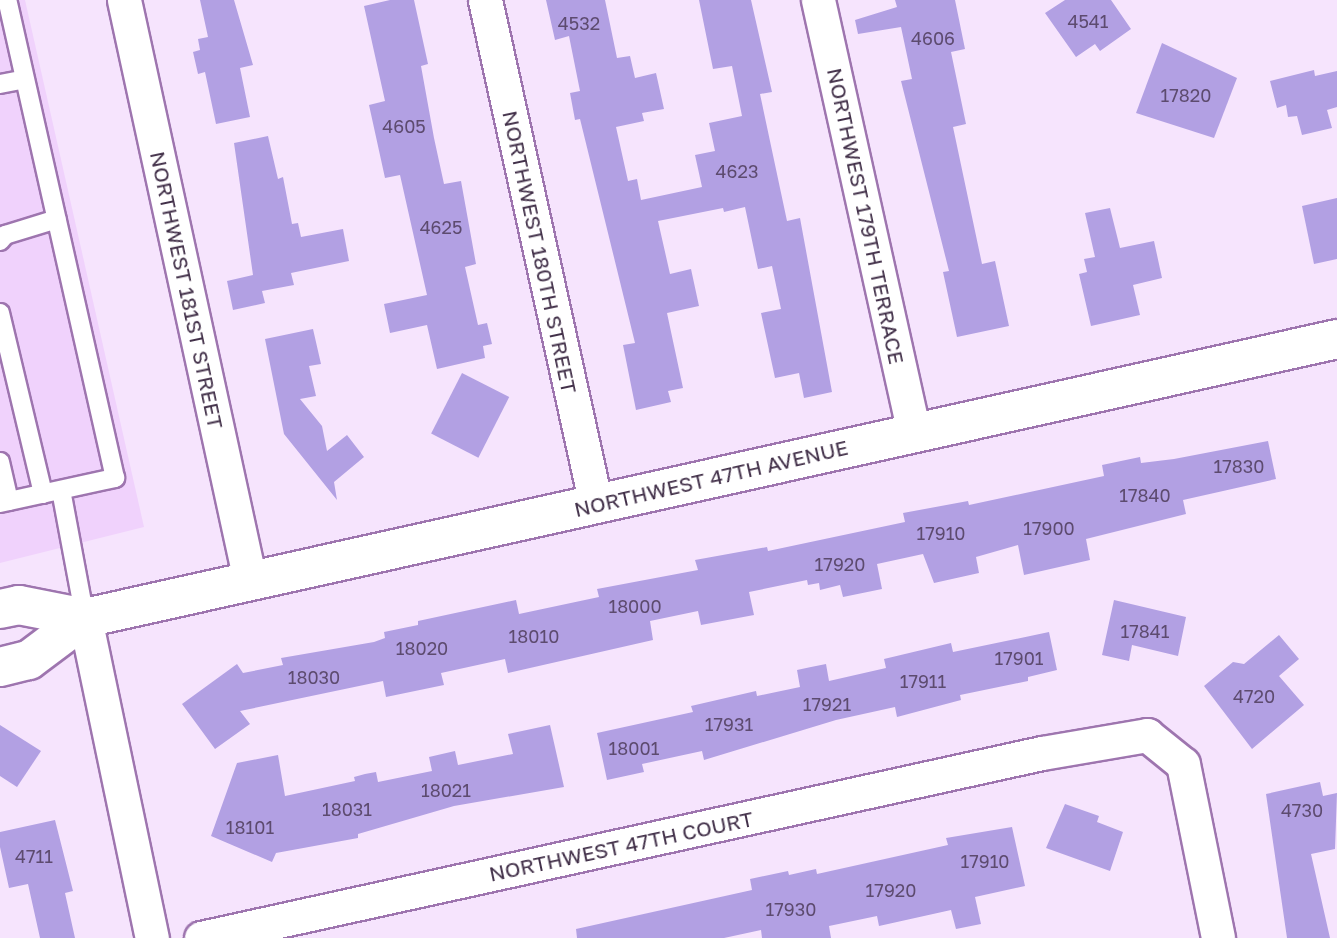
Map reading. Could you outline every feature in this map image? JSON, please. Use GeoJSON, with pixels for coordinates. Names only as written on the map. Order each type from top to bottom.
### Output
{"type":"FeatureCollection","features":[{"type":"Feature","properties":{"kind":"main road","name":"NORTHWEST 47TH AVENUE"},"geometry":{"type":"LineString","coordinates":[[0,609],[19,605],[85,618],[1337,339]]}},
{"type":"Feature","properties":{"kind":"main road","name":"NORTHWEST 47TH AVENUE"},"geometry":{"type":"LineString","coordinates":[[0,667],[29,660],[85,618]]}},
{"type":"Feature","properties":{"kind":"street","name":"NORTHWEST 181ST STREET"},"geometry":{"type":"LineString","coordinates":[[124,0],[250,581]]}},
{"type":"Feature","properties":{"kind":"street","name":"NORTHWEST 180TH STREET"},"geometry":{"type":"LineString","coordinates":[[485,0],[596,505]]}},
{"type":"Feature","properties":{"kind":"street","name":"NORTHWEST 179TH TERRACE"},"geometry":{"type":"LineString","coordinates":[[818,0],[914,433]]}},
{"type":"Feature","properties":{"kind":"street"},"geometry":{"type":"LineString","coordinates":[[85,618],[152,938]]}},
{"type":"Feature","properties":{"kind":"street","name":"NORTHWEST 47TH COURT"},"geometry":{"type":"LineString","coordinates":[[201,938],[1042,753],[1147,735],[1183,764],[1218,938]]}},
{"type":"Feature","properties":{"kind":"lane"},"geometry":{"type":"LineString","coordinates":[[0,462],[4,502],[115,478],[7,0]]}},
{"type":"Feature","properties":{"kind":"lane"},"geometry":{"type":"LineString","coordinates":[[0,84],[25,79]]}},
{"type":"Feature","properties":{"kind":"lane"},"geometry":{"type":"LineString","coordinates":[[0,242],[5,235],[57,219]]}},
{"type":"Feature","properties":{"kind":"lane"},"geometry":{"type":"LineString","coordinates":[[0,313],[43,494]]}},
{"type":"Feature","properties":{"kind":"lane"},"geometry":{"type":"LineString","coordinates":[[61,490],[85,618]]}},
{"type":"Feature","properties":{"kind":"shaded area"},"geometry":{"type":"Polygon","coordinates":[[[0,0],[25,0],[144,527],[0,563],[0,0]]]}},
{"type":"Feature","properties":{"kind":"building"},"geometry":{"type":"Polygon","coordinates":[[[200,0],[234,0],[253,65],[240,68],[250,117],[216,124],[205,72],[198,74],[193,52],[200,50],[198,39],[208,37],[200,0]]]}},
{"type":"Feature","properties":{"kind":"building"},"geometry":{"type":"Polygon","coordinates":[[[390,0],[414,0],[428,64],[421,66],[444,184],[461,181],[476,264],[465,267],[478,325],[487,323],[492,344],[483,346],[485,358],[437,369],[427,325],[390,333],[384,304],[427,295],[400,175],[385,178],[369,105],[385,101],[364,6],[390,0]]]}},
{"type":"Feature","properties":{"kind":"building"},"geometry":{"type":"Polygon","coordinates":[[[546,0],[605,0],[617,58],[630,56],[635,78],[656,73],[664,109],[642,113],[644,121],[616,127],[628,181],[637,179],[641,200],[702,187],[695,155],[715,151],[709,123],[742,116],[732,66],[713,69],[699,0],[751,0],[772,92],[760,94],[787,221],[800,218],[832,392],[804,398],[799,373],[775,378],[761,313],[781,309],[772,266],[758,269],[745,207],[724,212],[723,208],[658,221],[670,274],[691,269],[699,306],[667,313],[683,388],[668,391],[671,402],[636,410],[623,345],[635,343],[580,119],[575,120],[570,93],[580,91],[569,36],[555,40],[546,0]]]}},
{"type":"Feature","properties":{"kind":"building"},"geometry":{"type":"Polygon","coordinates":[[[895,0],[955,0],[965,49],[951,52],[966,124],[953,127],[982,264],[995,261],[1009,326],[957,337],[943,272],[949,271],[901,81],[912,79],[901,27],[858,34],[855,20],[897,7],[895,0]]]}},
{"type":"Feature","properties":{"kind":"building"},"geometry":{"type":"Polygon","coordinates":[[[1065,0],[1111,0],[1131,29],[1100,51],[1095,44],[1076,57],[1045,13],[1065,0]]]}},
{"type":"Feature","properties":{"kind":"building"},"geometry":{"type":"Polygon","coordinates":[[[1162,43],[1237,78],[1214,138],[1136,113],[1162,43]]]}},
{"type":"Feature","properties":{"kind":"building"},"geometry":{"type":"Polygon","coordinates":[[[1314,70],[1315,76],[1337,71],[1337,107],[1327,110],[1332,128],[1302,135],[1297,116],[1288,117],[1286,105],[1277,108],[1270,81],[1314,70]]]}},
{"type":"Feature","properties":{"kind":"building"},"geometry":{"type":"Polygon","coordinates":[[[268,136],[278,179],[283,177],[292,224],[298,223],[301,237],[343,229],[349,261],[291,273],[294,285],[262,291],[265,303],[233,310],[227,281],[253,275],[234,143],[268,136]]]}},
{"type":"Feature","properties":{"kind":"building"},"geometry":{"type":"Polygon","coordinates":[[[1337,198],[1337,259],[1314,264],[1302,206],[1337,198]]]}},
{"type":"Feature","properties":{"kind":"building"},"geometry":{"type":"Polygon","coordinates":[[[1110,208],[1120,248],[1154,241],[1162,278],[1133,285],[1140,315],[1091,326],[1079,274],[1087,272],[1084,259],[1095,257],[1085,213],[1110,208]]]}},
{"type":"Feature","properties":{"kind":"building"},"geometry":{"type":"Polygon","coordinates":[[[313,329],[321,364],[309,366],[316,396],[300,399],[322,426],[327,451],[347,435],[364,457],[334,482],[337,500],[284,434],[265,339],[313,329]]]}},
{"type":"Feature","properties":{"kind":"building"},"geometry":{"type":"Polygon","coordinates":[[[462,373],[509,397],[478,458],[431,434],[462,373]]]}},
{"type":"Feature","properties":{"kind":"building"},"geometry":{"type":"Polygon","coordinates":[[[1268,441],[1276,479],[1183,500],[1186,514],[1086,539],[1090,560],[1024,575],[1018,545],[976,557],[979,573],[934,583],[923,554],[877,564],[882,589],[843,597],[840,585],[820,590],[819,583],[808,585],[807,580],[749,592],[754,615],[701,625],[698,611],[650,621],[653,640],[508,673],[505,659],[441,673],[444,685],[386,697],[383,681],[240,711],[250,724],[215,749],[182,704],[237,664],[243,673],[283,665],[281,658],[374,642],[385,638],[384,632],[418,625],[418,621],[516,600],[519,614],[599,597],[597,589],[698,570],[695,560],[767,547],[768,551],[905,522],[903,513],[968,501],[969,505],[1104,476],[1102,465],[1140,457],[1141,463],[1174,459],[1268,441]]]}},
{"type":"Feature","properties":{"kind":"building"},"geometry":{"type":"Polygon","coordinates":[[[1114,600],[1186,617],[1178,656],[1132,645],[1129,661],[1102,655],[1114,600]]]}},
{"type":"Feature","properties":{"kind":"building"},"geometry":{"type":"Polygon","coordinates":[[[1049,632],[1057,670],[1028,677],[1028,681],[960,695],[961,700],[897,717],[895,707],[836,720],[704,760],[702,751],[642,764],[644,772],[607,780],[597,733],[693,712],[691,706],[756,691],[757,696],[800,687],[797,670],[826,664],[829,681],[886,668],[884,659],[951,643],[953,652],[1049,632]]]}},
{"type":"Feature","properties":{"kind":"building"},"geometry":{"type":"Polygon","coordinates":[[[1279,635],[1299,659],[1279,676],[1304,705],[1252,749],[1204,686],[1233,662],[1244,664],[1279,635]]]}},
{"type":"Feature","properties":{"kind":"building"},"geometry":{"type":"Polygon","coordinates":[[[0,725],[41,751],[17,787],[0,776],[0,725]]]}},
{"type":"Feature","properties":{"kind":"building"},"geometry":{"type":"Polygon","coordinates":[[[550,725],[564,787],[454,806],[358,834],[358,838],[276,853],[272,862],[211,836],[237,763],[278,755],[285,796],[355,781],[354,777],[376,772],[378,782],[432,771],[429,757],[455,751],[458,765],[513,754],[508,734],[550,725]]]}},
{"type":"Feature","properties":{"kind":"building"},"geometry":{"type":"Polygon","coordinates":[[[1320,782],[1323,796],[1337,793],[1335,849],[1311,854],[1330,938],[1287,938],[1266,794],[1320,782]]]}},
{"type":"Feature","properties":{"kind":"building"},"geometry":{"type":"Polygon","coordinates":[[[1065,804],[1099,816],[1097,822],[1123,832],[1110,871],[1046,848],[1065,804]]]}},
{"type":"Feature","properties":{"kind":"building"},"geometry":{"type":"Polygon","coordinates":[[[55,820],[73,891],[65,893],[75,938],[40,938],[28,884],[9,888],[0,847],[0,832],[55,820]]]}},
{"type":"Feature","properties":{"kind":"building"},"geometry":{"type":"Polygon","coordinates":[[[1012,827],[1025,886],[975,897],[981,924],[956,929],[951,910],[879,926],[877,916],[829,926],[831,938],[762,938],[761,930],[724,938],[577,938],[576,929],[752,890],[750,879],[788,871],[789,875],[816,869],[817,874],[948,845],[946,838],[1012,827]]]}}]}
